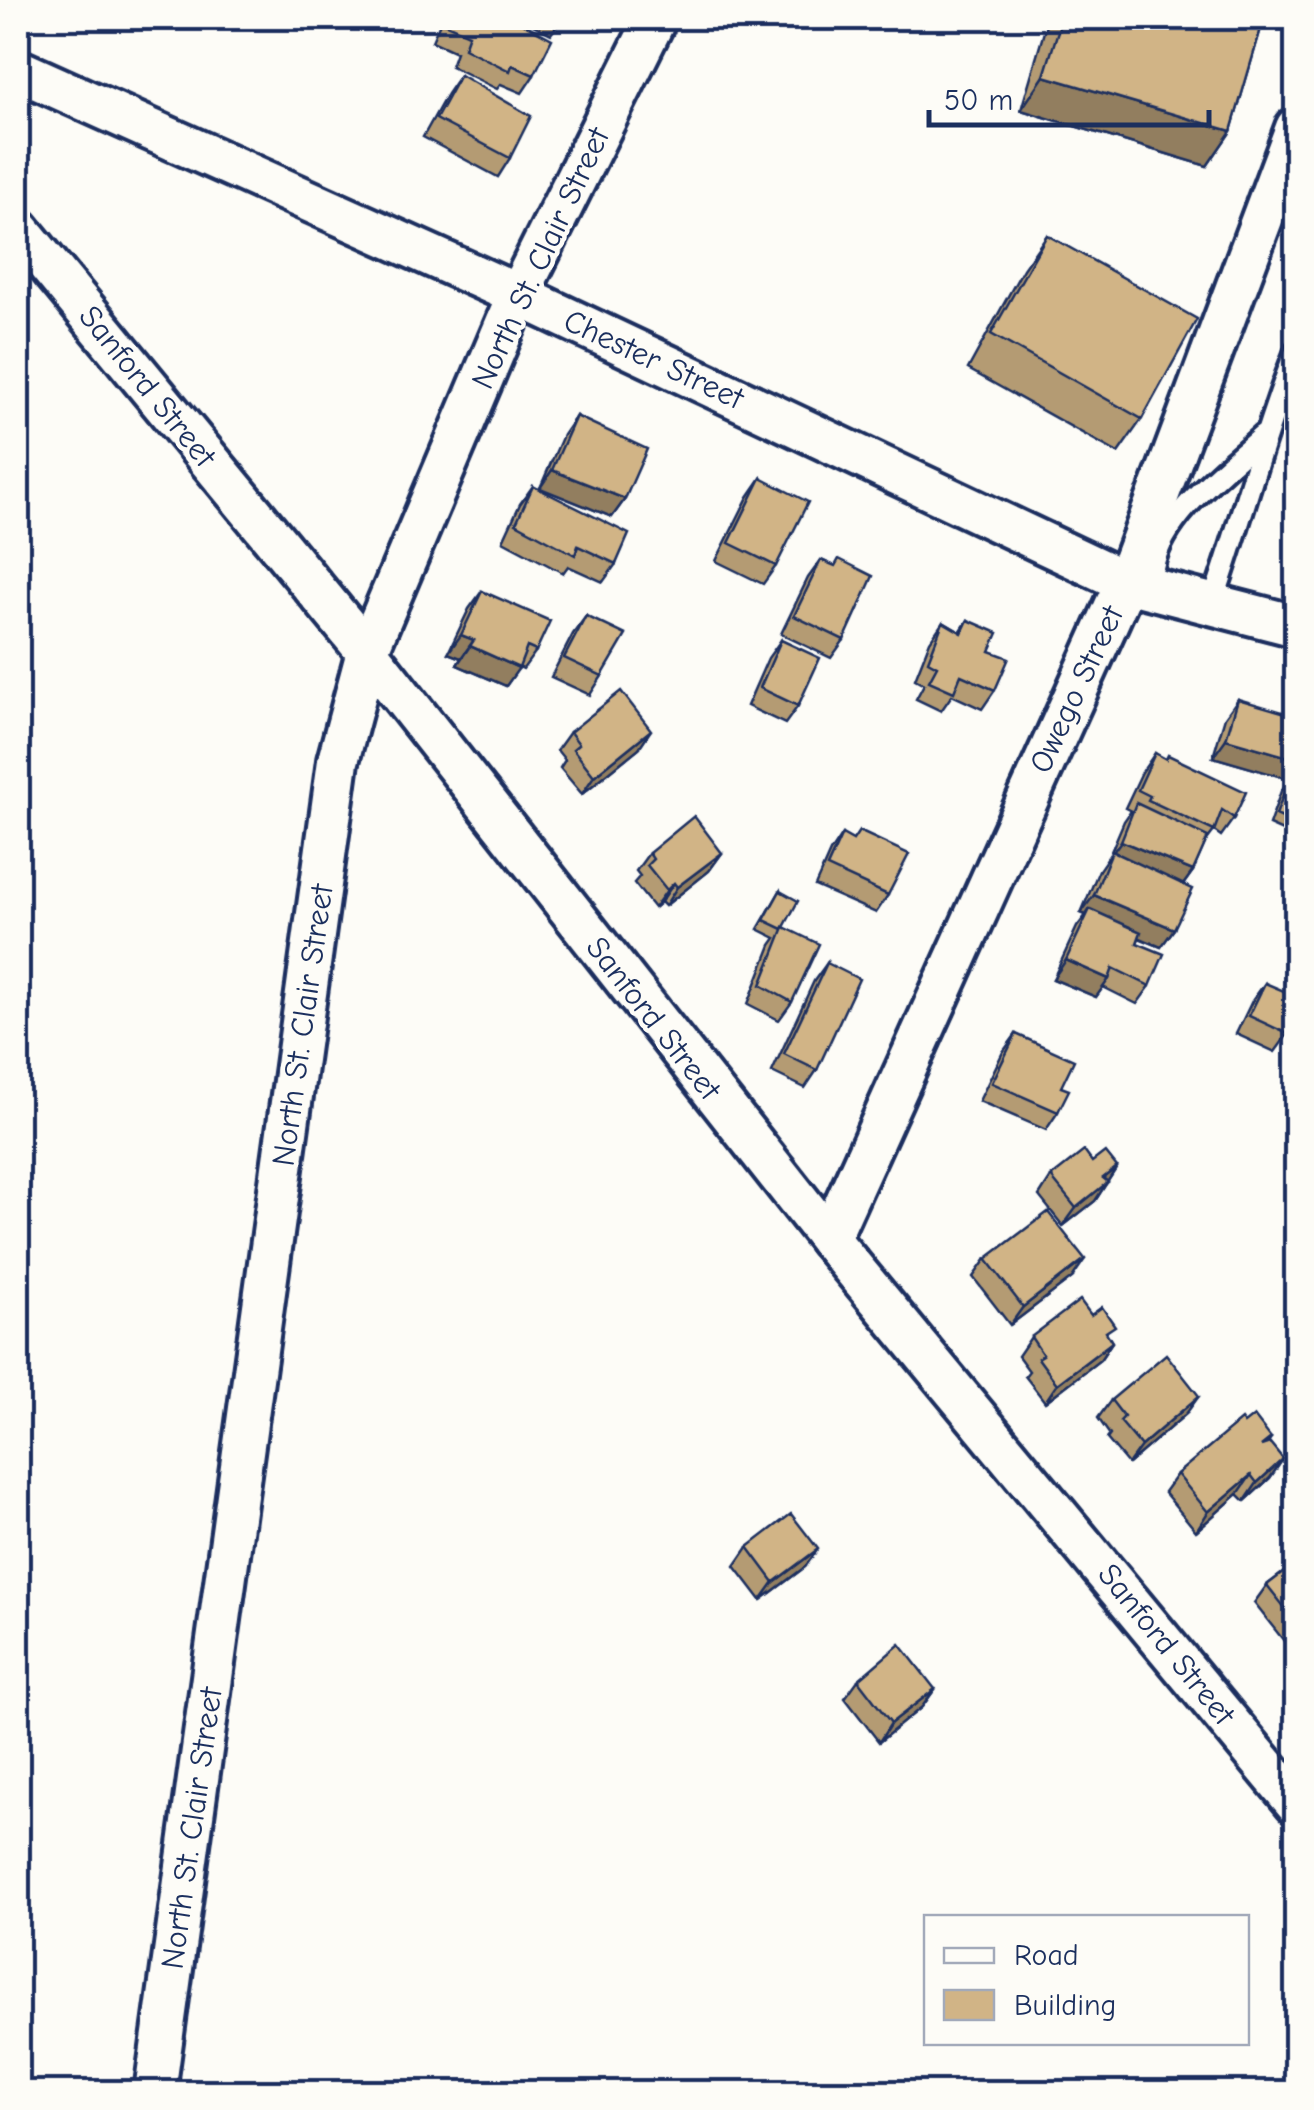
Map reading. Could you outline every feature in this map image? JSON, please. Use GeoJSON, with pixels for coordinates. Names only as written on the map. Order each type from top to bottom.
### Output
{"type":"FeatureCollection","features":[{"type":"Feature","properties":{"kind":"street","name":"North St. Clair Street"},"geometry":{"type":"LineString","coordinates":[[155,2092],[338,761],[367,652],[518,295],[656,18]]}},
{"type":"Feature","properties":{"kind":"street","name":"Chester Street"},"geometry":{"type":"LineString","coordinates":[[18,70],[518,295],[1138,585],[1296,626]]}},
{"type":"Feature","properties":{"kind":"street","name":"Owego Street"},"geometry":{"type":"LineString","coordinates":[[829,1239],[1138,585],[1296,128]]}},
{"type":"Feature","properties":{"kind":"street","name":"Sanford Street"},"geometry":{"type":"LineString","coordinates":[[18,228],[367,652],[829,1239],[1296,1803]]}},
{"type":"Feature","properties":{"kind":"lane"},"geometry":{"type":"LineString","coordinates":[[1212,604],[1251,488],[1262,436],[1296,351]]}},
{"type":"Feature","properties":{"kind":"lane"},"geometry":{"type":"LineString","coordinates":[[1138,585],[1182,515],[1262,436]]}},
{"type":"Feature","properties":{"kind":"building"},"geometry":{"type":"Polygon","coordinates":[[[447,18],[513,18],[552,39],[534,75],[512,65],[510,71],[464,48],[469,34],[444,23],[447,18]]]}},
{"type":"Feature","properties":{"kind":"building"},"geometry":{"type":"Polygon","coordinates":[[[1062,18],[1264,18],[1231,131],[1044,76],[1062,18]]]}},
{"type":"Feature","properties":{"kind":"building"},"geometry":{"type":"Polygon","coordinates":[[[460,75],[531,116],[510,158],[436,119],[460,75]]]}},
{"type":"Feature","properties":{"kind":"building"},"geometry":{"type":"Polygon","coordinates":[[[1047,235],[1197,319],[1142,419],[991,334],[1047,235]]]}},
{"type":"Feature","properties":{"kind":"building"},"geometry":{"type":"Polygon","coordinates":[[[576,416],[647,449],[625,499],[552,470],[576,416]]]}},
{"type":"Feature","properties":{"kind":"building"},"geometry":{"type":"Polygon","coordinates":[[[761,478],[808,502],[776,566],[729,543],[761,478]]]}},
{"type":"Feature","properties":{"kind":"building"},"geometry":{"type":"Polygon","coordinates":[[[533,486],[629,534],[616,564],[578,546],[575,555],[516,523],[533,486]]]}},
{"type":"Feature","properties":{"kind":"building"},"geometry":{"type":"Polygon","coordinates":[[[839,559],[873,576],[844,640],[794,616],[821,560],[835,566],[839,559]]]}},
{"type":"Feature","properties":{"kind":"building"},"geometry":{"type":"Polygon","coordinates":[[[482,591],[550,621],[536,651],[527,647],[519,668],[470,646],[474,640],[461,635],[482,591]]]}},
{"type":"Feature","properties":{"kind":"building"},"geometry":{"type":"Polygon","coordinates":[[[586,616],[626,635],[602,676],[564,658],[586,616]]]}},
{"type":"Feature","properties":{"kind":"building"},"geometry":{"type":"Polygon","coordinates":[[[968,620],[998,633],[990,651],[1009,658],[995,690],[961,675],[954,692],[929,681],[937,666],[928,661],[943,622],[962,633],[968,620]]]}},
{"type":"Feature","properties":{"kind":"building"},"geometry":{"type":"Polygon","coordinates":[[[781,640],[820,658],[798,706],[760,688],[781,640]]]}},
{"type":"Feature","properties":{"kind":"building"},"geometry":{"type":"Polygon","coordinates":[[[621,691],[651,730],[594,776],[573,749],[579,744],[570,732],[621,691]]]}},
{"type":"Feature","properties":{"kind":"building"},"geometry":{"type":"Polygon","coordinates":[[[1238,699],[1296,716],[1296,759],[1226,739],[1238,699]]]}},
{"type":"Feature","properties":{"kind":"building"},"geometry":{"type":"Polygon","coordinates":[[[1155,753],[1166,759],[1168,755],[1246,792],[1234,818],[1222,810],[1214,831],[1148,800],[1150,796],[1138,790],[1155,753]]]}},
{"type":"Feature","properties":{"kind":"building"},"geometry":{"type":"Polygon","coordinates":[[[1288,781],[1296,785],[1296,824],[1276,815],[1288,781]]]}},
{"type":"Feature","properties":{"kind":"building"},"geometry":{"type":"Polygon","coordinates":[[[1136,803],[1208,837],[1193,871],[1121,841],[1136,803]]]}},
{"type":"Feature","properties":{"kind":"building"},"geometry":{"type":"Polygon","coordinates":[[[694,816],[722,853],[677,887],[674,883],[667,890],[647,865],[653,859],[649,853],[694,816]]]}},
{"type":"Feature","properties":{"kind":"building"},"geometry":{"type":"Polygon","coordinates":[[[859,831],[909,854],[888,895],[827,867],[842,834],[853,840],[859,831]]]}},
{"type":"Feature","properties":{"kind":"building"},"geometry":{"type":"Polygon","coordinates":[[[1112,851],[1193,889],[1174,929],[1094,895],[1112,851]]]}},
{"type":"Feature","properties":{"kind":"building"},"geometry":{"type":"Polygon","coordinates":[[[780,891],[798,901],[783,929],[764,920],[780,891]]]}},
{"type":"Feature","properties":{"kind":"building"},"geometry":{"type":"Polygon","coordinates":[[[1090,909],[1141,932],[1137,943],[1164,954],[1150,986],[1113,968],[1109,979],[1066,960],[1090,909]]]}},
{"type":"Feature","properties":{"kind":"building"},"geometry":{"type":"Polygon","coordinates":[[[784,927],[819,944],[792,1002],[761,985],[784,927]]]}},
{"type":"Feature","properties":{"kind":"building"},"geometry":{"type":"Polygon","coordinates":[[[827,963],[859,979],[817,1070],[784,1054],[827,963]]]}},
{"type":"Feature","properties":{"kind":"building"},"geometry":{"type":"Polygon","coordinates":[[[1265,983],[1296,996],[1296,1016],[1288,1034],[1249,1016],[1265,983]]]}},
{"type":"Feature","properties":{"kind":"building"},"geometry":{"type":"Polygon","coordinates":[[[1016,1034],[1074,1060],[1061,1087],[1069,1090],[1058,1112],[992,1083],[1016,1034]]]}},
{"type":"Feature","properties":{"kind":"building"},"geometry":{"type":"Polygon","coordinates":[[[1084,1151],[1092,1162],[1105,1152],[1117,1167],[1103,1178],[1108,1182],[1076,1208],[1051,1177],[1084,1151]]]}},
{"type":"Feature","properties":{"kind":"building"},"geometry":{"type":"Polygon","coordinates":[[[1048,1212],[1085,1259],[1023,1307],[986,1259],[1048,1212]]]}},
{"type":"Feature","properties":{"kind":"building"},"geometry":{"type":"Polygon","coordinates":[[[1080,1300],[1091,1315],[1102,1307],[1115,1326],[1106,1332],[1112,1342],[1057,1384],[1038,1358],[1043,1355],[1031,1337],[1080,1300]]]}},
{"type":"Feature","properties":{"kind":"building"},"geometry":{"type":"Polygon","coordinates":[[[1166,1354],[1199,1396],[1141,1446],[1120,1421],[1124,1417],[1111,1400],[1166,1354]]]}},
{"type":"Feature","properties":{"kind":"building"},"geometry":{"type":"Polygon","coordinates":[[[1254,1416],[1271,1438],[1261,1446],[1270,1443],[1283,1459],[1257,1483],[1251,1475],[1208,1512],[1177,1474],[1241,1420],[1244,1424],[1254,1416]]]}},
{"type":"Feature","properties":{"kind":"building"},"geometry":{"type":"Polygon","coordinates":[[[791,1514],[818,1549],[774,1582],[748,1547],[791,1514]]]}},
{"type":"Feature","properties":{"kind":"building"},"geometry":{"type":"Polygon","coordinates":[[[1296,1563],[1296,1622],[1267,1585],[1296,1563]]]}},
{"type":"Feature","properties":{"kind":"building"},"geometry":{"type":"Polygon","coordinates":[[[900,1644],[935,1689],[891,1723],[858,1680],[900,1644]]]}}]}
